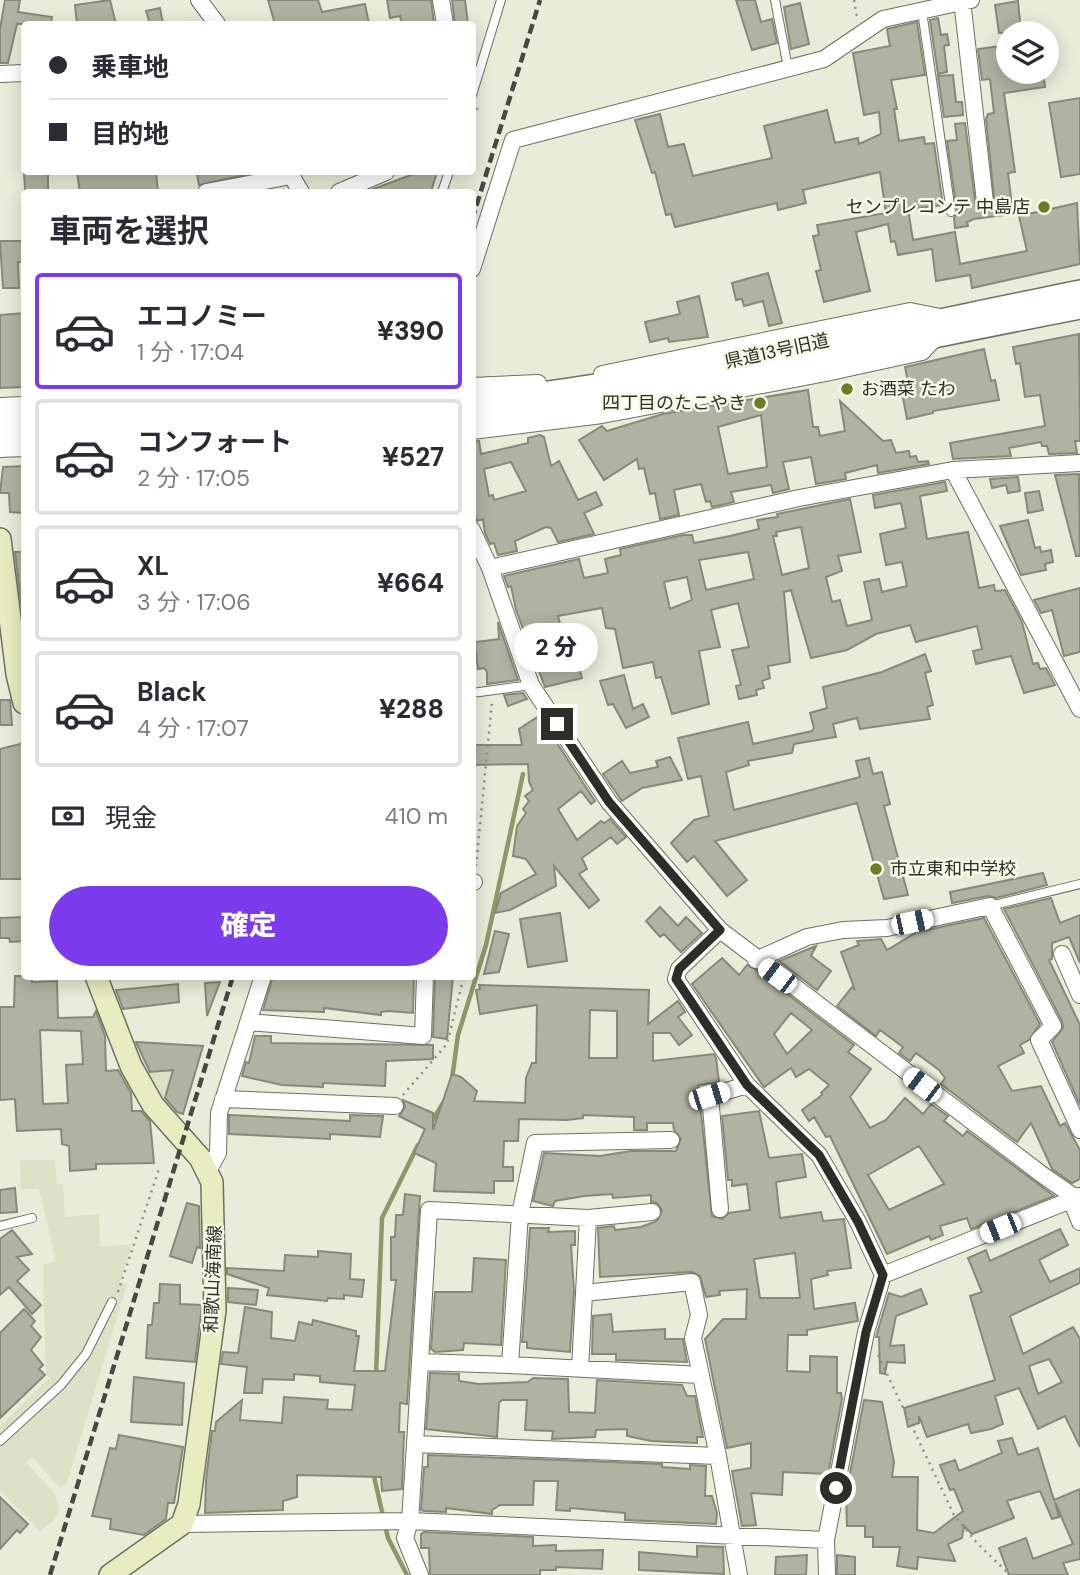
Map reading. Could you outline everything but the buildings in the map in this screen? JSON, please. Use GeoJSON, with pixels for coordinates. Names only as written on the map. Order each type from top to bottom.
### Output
{"type":"FeatureCollection","features":[{"type":"Feature","properties":{"kind":"main road"},"geometry":{"type":"LineString","coordinates":[[0,539],[21,691]]}},
{"type":"Feature","properties":{"kind":"main road"},"geometry":{"type":"LineString","coordinates":[[98,980],[131,1066],[153,1105],[208,1171]]}},
{"type":"Feature","properties":{"kind":"main road","name":"和歌山海南線"},"geometry":{"type":"LineString","coordinates":[[181,1524],[192,1483],[215,1310],[215,1220],[208,1171]]}},
{"type":"Feature","properties":{"kind":"main road"},"geometry":{"type":"LineString","coordinates":[[113,1574],[181,1524]]}},
{"type":"Feature","properties":{"kind":"street"},"geometry":{"type":"LineString","coordinates":[[199,0],[215,21]]}},
{"type":"Feature","properties":{"kind":"street"},"geometry":{"type":"LineString","coordinates":[[441,0],[444,21]]}},
{"type":"Feature","properties":{"kind":"street"},"geometry":{"type":"LineString","coordinates":[[476,256],[513,140],[824,59],[883,19],[930,6],[965,1],[985,202]]}},
{"type":"Feature","properties":{"kind":"street"},"geometry":{"type":"LineString","coordinates":[[0,74],[21,73]]}},
{"type":"Feature","properties":{"kind":"street"},"geometry":{"type":"LineString","coordinates":[[220,189],[285,175]]}},
{"type":"Feature","properties":{"kind":"street"},"geometry":{"type":"LineString","coordinates":[[346,189],[379,175]]}},
{"type":"Feature","properties":{"kind":"street","name":"県道13号旧道"},"geometry":{"type":"LineString","coordinates":[[940,327],[1080,290]]}},
{"type":"Feature","properties":{"kind":"street","name":"県道13号旧道"},"geometry":{"type":"LineString","coordinates":[[476,401],[573,389],[940,327],[1080,309]]}},
{"type":"Feature","properties":{"kind":"street"},"geometry":{"type":"LineString","coordinates":[[476,386],[518,385],[596,376],[910,311],[940,327],[922,352],[826,373],[579,419],[476,431]]}},
{"type":"Feature","properties":{"kind":"street","name":"県道13号旧道"},"geometry":{"type":"LineString","coordinates":[[476,417],[602,401],[903,334]]}},
{"type":"Feature","properties":{"kind":"street"},"geometry":{"type":"LineString","coordinates":[[0,406],[21,405]]}},
{"type":"Feature","properties":{"kind":"street"},"geometry":{"type":"LineString","coordinates":[[0,419],[21,419]]}},
{"type":"Feature","properties":{"kind":"street"},"geometry":{"type":"LineString","coordinates":[[0,436],[21,434]]}},
{"type":"Feature","properties":{"kind":"street"},"geometry":{"type":"LineString","coordinates":[[0,449],[21,448]]}},
{"type":"Feature","properties":{"kind":"street"},"geometry":{"type":"LineString","coordinates":[[490,568],[799,498],[953,470],[1080,463]]}},
{"type":"Feature","properties":{"kind":"street"},"geometry":{"type":"LineString","coordinates":[[953,470],[1080,709]]}},
{"type":"Feature","properties":{"kind":"street"},"geometry":{"type":"LineString","coordinates":[[476,538],[490,568],[531,685],[609,802],[720,930],[756,960],[1074,1197],[1080,1222]]}},
{"type":"Feature","properties":{"kind":"street"},"geometry":{"type":"LineString","coordinates":[[756,960],[807,937],[843,930],[887,928],[990,906],[1053,1026],[1039,1040],[1080,1130]]}},
{"type":"Feature","properties":{"kind":"street"},"geometry":{"type":"LineString","coordinates":[[720,930],[679,969],[676,979],[747,1085],[819,1155],[858,1222],[883,1275],[866,1332],[826,1541],[827,1575]]}},
{"type":"Feature","properties":{"kind":"street"},"geometry":{"type":"LineString","coordinates":[[1062,954],[1080,995]]}},
{"type":"Feature","properties":{"kind":"street"},"geometry":{"type":"LineString","coordinates":[[208,1171],[218,1153],[219,1113],[262,980]]}},
{"type":"Feature","properties":{"kind":"street"},"geometry":{"type":"LineString","coordinates":[[248,1022],[423,1036],[425,980]]}},
{"type":"Feature","properties":{"kind":"street"},"geometry":{"type":"LineString","coordinates":[[720,1209],[709,1096],[747,1085]]}},
{"type":"Feature","properties":{"kind":"street"},"geometry":{"type":"LineString","coordinates":[[223,1100],[396,1106]]}},
{"type":"Feature","properties":{"kind":"street"},"geometry":{"type":"LineString","coordinates":[[510,1365],[520,1214],[534,1143],[671,1140]]}},
{"type":"Feature","properties":{"kind":"street"},"geometry":{"type":"LineString","coordinates":[[883,1275],[1074,1197]]}},
{"type":"Feature","properties":{"kind":"street"},"geometry":{"type":"LineString","coordinates":[[420,1575],[405,1538],[410,1521],[429,1210],[588,1218],[652,1212]]}},
{"type":"Feature","properties":{"kind":"street"},"geometry":{"type":"LineString","coordinates":[[580,1369],[588,1218]]}},
{"type":"Feature","properties":{"kind":"street"},"geometry":{"type":"LineString","coordinates":[[584,1293],[692,1282],[699,1315],[692,1338],[718,1456],[739,1575]]}},
{"type":"Feature","properties":{"kind":"street"},"geometry":{"type":"LineString","coordinates":[[420,1362],[700,1375]]}},
{"type":"Feature","properties":{"kind":"street"},"geometry":{"type":"LineString","coordinates":[[415,1444],[718,1456]]}},
{"type":"Feature","properties":{"kind":"street"},"geometry":{"type":"LineString","coordinates":[[181,1524],[410,1521],[826,1541]]}},
{"type":"Feature","properties":{"kind":"lane"},"geometry":{"type":"LineString","coordinates":[[476,82],[501,0]]}},
{"type":"Feature","properties":{"kind":"lane"},"geometry":{"type":"LineString","coordinates":[[775,0],[788,68]]}},
{"type":"Feature","properties":{"kind":"lane"},"geometry":{"type":"LineString","coordinates":[[930,6],[951,212]]}},
{"type":"Feature","properties":{"kind":"lane"},"geometry":{"type":"LineString","coordinates":[[476,693],[531,685]]}},
{"type":"Feature","properties":{"kind":"lane"},"geometry":{"type":"LineString","coordinates":[[990,906],[1080,884]]}},
{"type":"Feature","properties":{"kind":"lane"},"geometry":{"type":"LineString","coordinates":[[0,1226],[32,1218]]}},
{"type":"Feature","properties":{"kind":"lane"},"geometry":{"type":"LineString","coordinates":[[0,1441],[61,1385],[86,1354],[113,1302]]}},
{"type":"Feature","properties":{"kind":"path"},"geometry":{"type":"LineString","coordinates":[[476,854],[493,692]]}},
{"type":"Feature","properties":{"kind":"path"},"geometry":{"type":"LineString","coordinates":[[113,1302],[123,1283],[160,1166]]}},
{"type":"Feature","properties":{"kind":"path"},"geometry":{"type":"LineString","coordinates":[[866,1332],[906,1410],[954,1515],[977,1544],[1010,1575]]}},
{"type":"Feature","properties":{"kind":"shaded area"},"geometry":{"type":"Polygon","coordinates":[[[129,1042],[203,1046],[178,1124],[158,1100],[129,1042]]]}},
{"type":"Feature","properties":{"kind":"shaded area"},"geometry":{"type":"Polygon","coordinates":[[[20,1160],[55,1160],[57,1184],[63,1184],[65,1217],[99,1214],[100,1247],[132,1244],[120,1282],[127,1284],[67,1483],[60,1488],[32,1457],[26,1462],[55,1494],[59,1509],[54,1520],[40,1531],[0,1491],[0,1426],[49,1378],[46,1375],[43,1265],[56,1261],[39,1189],[21,1189],[20,1160]]]}},
{"type":"Feature","properties":{"kind":"waterway"},"geometry":{"type":"LineString","coordinates":[[476,977],[486,945],[523,774]]}},
{"type":"Feature","properties":{"kind":"waterway"},"geometry":{"type":"LineString","coordinates":[[452,1079],[458,1035],[475,980]]}},
{"type":"Feature","properties":{"kind":"waterway"},"geometry":{"type":"LineString","coordinates":[[431,1123],[443,1103]]}},
{"type":"Feature","properties":{"kind":"waterway"},"geometry":{"type":"LineString","coordinates":[[376,1376],[382,1218],[418,1145]]}},
{"type":"Feature","properties":{"kind":"waterway"},"geometry":{"type":"LineString","coordinates":[[373,1472],[388,1538],[407,1575]]}},
{"type":"Feature","properties":{"kind":"railway"},"geometry":{"type":"LineString","coordinates":[[476,207],[540,0]]}},
{"type":"Feature","properties":{"kind":"railway"},"geometry":{"type":"LineString","coordinates":[[50,1575],[232,980]]}},
{"type":"Feature","properties":{"kind":"place","name":"センプレコンテ 中島店"},"geometry":{"type":"Point","coordinates":[1044,207]}},
{"type":"Feature","properties":{"kind":"place","name":"お酒菜 たわ"},"geometry":{"type":"Point","coordinates":[847,389]}},
{"type":"Feature","properties":{"kind":"place","name":"四丁目のたこやき"},"geometry":{"type":"Point","coordinates":[760,403]}},
{"type":"Feature","properties":{"kind":"place","name":"市立東和中学校"},"geometry":{"type":"Point","coordinates":[876,869]}},
{"type":"Feature","properties":{"kind":"route"},"geometry":{"type":"LineString","coordinates":[[557,724],[609,802],[720,930],[679,969],[676,979],[747,1085],[819,1155],[858,1222],[883,1275],[866,1332],[836,1488]]}}]}
